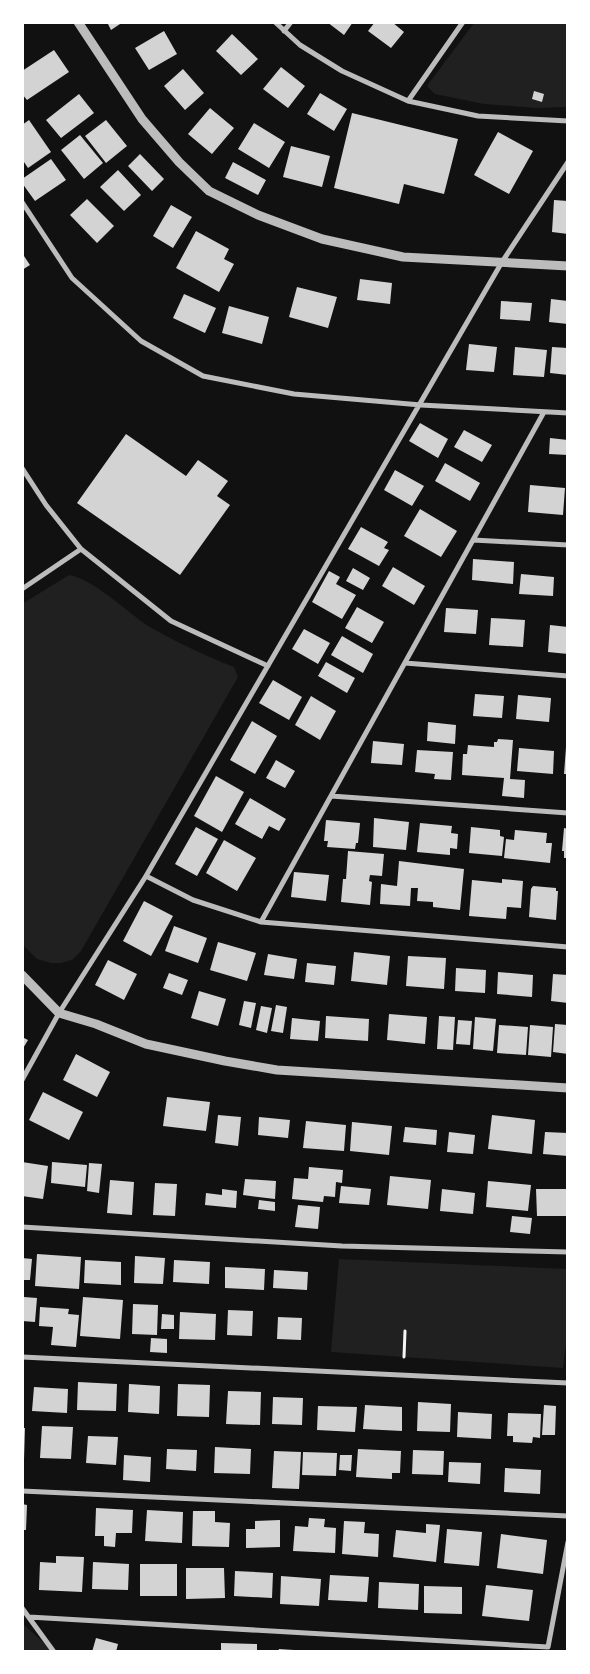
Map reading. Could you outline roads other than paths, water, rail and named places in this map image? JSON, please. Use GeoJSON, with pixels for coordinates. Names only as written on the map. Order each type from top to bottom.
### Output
{"type":"FeatureCollection","features":[{"type":"Feature","properties":{"kind":"street"},"geometry":{"type":"LineString","coordinates":[[78,22],[142,119],[179,162],[210,190],[258,215],[322,239],[403,257],[568,266]]}},
{"type":"Feature","properties":{"kind":"street"},"geometry":{"type":"LineString","coordinates":[[275,22],[300,45],[342,72],[408,101],[478,116],[568,121]]}},
{"type":"Feature","properties":{"kind":"street"},"geometry":{"type":"LineString","coordinates":[[284,31],[291,22]]}},
{"type":"Feature","properties":{"kind":"street"},"geometry":{"type":"LineString","coordinates":[[408,101],[463,22]]}},
{"type":"Feature","properties":{"kind":"street"},"geometry":{"type":"LineString","coordinates":[[22,1080],[59,1013],[146,876],[421,405],[502,262],[568,162]]}},
{"type":"Feature","properties":{"kind":"street"},"geometry":{"type":"LineString","coordinates":[[22,202],[72,278],[141,342],[203,376],[294,394],[421,405],[568,414]]}},
{"type":"Feature","properties":{"kind":"street"},"geometry":{"type":"LineString","coordinates":[[261,922],[544,412]]}},
{"type":"Feature","properties":{"kind":"street"},"geometry":{"type":"LineString","coordinates":[[22,468],[46,505],[81,549],[171,621],[268,666]]}},
{"type":"Feature","properties":{"kind":"street"},"geometry":{"type":"LineString","coordinates":[[473,540],[568,546]]}},
{"type":"Feature","properties":{"kind":"street"},"geometry":{"type":"LineString","coordinates":[[22,589],[81,549]]}},
{"type":"Feature","properties":{"kind":"street"},"geometry":{"type":"LineString","coordinates":[[405,662],[568,676]]}},
{"type":"Feature","properties":{"kind":"street"},"geometry":{"type":"LineString","coordinates":[[331,796],[568,813]]}},
{"type":"Feature","properties":{"kind":"street"},"geometry":{"type":"LineString","coordinates":[[146,876],[193,900],[261,922],[568,947]]}},
{"type":"Feature","properties":{"kind":"street"},"geometry":{"type":"LineString","coordinates":[[22,975],[59,1013],[96,1024],[146,1044],[225,1061],[277,1070],[568,1088]]}},
{"type":"Feature","properties":{"kind":"street"},"geometry":{"type":"LineString","coordinates":[[22,1227],[342,1246],[568,1252]]}},
{"type":"Feature","properties":{"kind":"street"},"geometry":{"type":"LineString","coordinates":[[22,1357],[568,1383]]}},
{"type":"Feature","properties":{"kind":"street"},"geometry":{"type":"LineString","coordinates":[[22,1491],[568,1516]]}},
{"type":"Feature","properties":{"kind":"street"},"geometry":{"type":"LineString","coordinates":[[29,1617],[548,1647],[568,1542]]}},
{"type":"Feature","properties":{"kind":"street"},"geometry":{"type":"LineString","coordinates":[[22,1608],[54,1652]]}}]}
